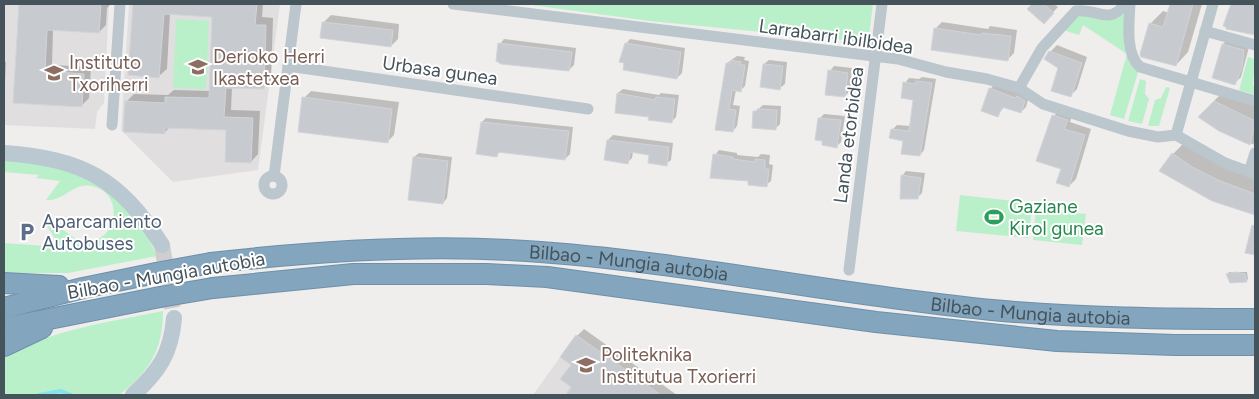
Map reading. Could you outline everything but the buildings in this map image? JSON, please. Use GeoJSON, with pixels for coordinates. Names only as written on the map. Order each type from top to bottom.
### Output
{"type":"FeatureCollection","features":[{"type":"Feature","properties":{"kind":"highway","name":"Bilbao - Mungia autobia"},"geometry":{"type":"LineString","coordinates":[[4,308],[83,288],[211,263],[354,250],[480,248],[587,256],[990,310],[1075,316],[1255,318]]}},
{"type":"Feature","properties":{"kind":"highway","name":"Bilbao - Mungia autobia"},"geometry":{"type":"LineString","coordinates":[[4,328],[213,288],[353,274],[488,274],[547,278],[876,322],[1057,341],[1175,345],[1255,345]]}},
{"type":"Feature","properties":{"kind":"highway"},"geometry":{"type":"LineString","coordinates":[[4,283],[83,288]]}},
{"type":"Feature","properties":{"kind":"highway"},"geometry":{"type":"LineString","coordinates":[[4,346],[71,315]]}},
{"type":"Feature","properties":{"kind":"street"},"geometry":{"type":"LineString","coordinates":[[112,125],[120,4]]}},
{"type":"Feature","properties":{"kind":"street"},"geometry":{"type":"LineString","coordinates":[[274,176],[296,4]]}},
{"type":"Feature","properties":{"kind":"street","name":"Larrabarri ibilbidea"},"geometry":{"type":"LineString","coordinates":[[453,4],[898,58],[946,72],[987,78],[1019,88],[1043,104],[1128,130],[1158,137],[1176,135]]}},
{"type":"Feature","properties":{"kind":"street","name":"Landa etorbidea"},"geometry":{"type":"LineString","coordinates":[[848,270],[882,4]]}},
{"type":"Feature","properties":{"kind":"street"},"geometry":{"type":"LineString","coordinates":[[1019,88],[1042,48],[1076,10],[1108,16],[1116,14],[1125,4]]}},
{"type":"Feature","properties":{"kind":"street"},"geometry":{"type":"LineString","coordinates":[[1130,4],[1131,52],[1134,62],[1146,71],[1255,101]]}},
{"type":"Feature","properties":{"kind":"street"},"geometry":{"type":"LineString","coordinates":[[1213,4],[1176,135],[1206,154],[1252,173],[1255,153]]}},
{"type":"Feature","properties":{"kind":"street"},"geometry":{"type":"LineString","coordinates":[[1205,31],[1255,45]]}},
{"type":"Feature","properties":{"kind":"street","name":"Urbasa gunea"},"geometry":{"type":"LineString","coordinates":[[288,66],[588,108]]}},
{"type":"Feature","properties":{"kind":"street"},"geometry":{"type":"LineString","coordinates":[[4,153],[58,160],[96,175],[114,187],[143,215],[162,244]]}},
{"type":"Feature","properties":{"kind":"street"},"geometry":{"type":"LineString","coordinates":[[133,395],[152,377],[165,359],[172,338],[174,318]]}},
{"type":"Feature","properties":{"kind":"shaded area","name":"Instituto Txoriherri"},"geometry":{"type":"Polygon","coordinates":[[[4,4],[109,4],[104,103],[97,112],[95,129],[4,125],[4,4]]]}},
{"type":"Feature","properties":{"kind":"shaded area","name":"Derioko Herri Ikastetxea"},"geometry":{"type":"Polygon","coordinates":[[[129,4],[280,4],[258,170],[173,182],[121,130],[129,4]]]}},
{"type":"Feature","properties":{"kind":"shaded area","name":"Politeknika Institutua Txorierri"},"geometry":{"type":"Polygon","coordinates":[[[576,335],[661,395],[533,395],[576,335]]]}},
{"type":"Feature","properties":{"kind":"green space"},"geometry":{"type":"Polygon","coordinates":[[[524,4],[873,4],[868,41],[864,42],[650,21],[524,4]]]}},
{"type":"Feature","properties":{"kind":"green space"},"geometry":{"type":"Polygon","coordinates":[[[1127,12],[1139,69],[1124,119],[1110,115],[1127,54],[1083,25],[1079,35],[1063,30],[1076,14],[1127,12]]]}},
{"type":"Feature","properties":{"kind":"green space"},"geometry":{"type":"Polygon","coordinates":[[[176,19],[209,21],[206,89],[173,88],[176,19]]]}},
{"type":"Feature","properties":{"kind":"green space"},"geometry":{"type":"Polygon","coordinates":[[[1248,57],[1255,59],[1253,85],[1255,86],[1255,95],[1239,90],[1248,57]]]}},
{"type":"Feature","properties":{"kind":"green space"},"geometry":{"type":"Polygon","coordinates":[[[1140,79],[1146,81],[1145,94],[1149,99],[1142,124],[1128,121],[1140,79]]]}},
{"type":"Feature","properties":{"kind":"green space"},"geometry":{"type":"Polygon","coordinates":[[[1166,87],[1170,88],[1159,126],[1148,126],[1155,100],[1161,98],[1166,87]]]}},
{"type":"Feature","properties":{"kind":"green space"},"geometry":{"type":"Polygon","coordinates":[[[4,159],[53,165],[71,171],[102,188],[128,210],[149,239],[157,256],[68,273],[4,273],[4,243],[60,247],[44,221],[86,242],[101,237],[108,231],[114,213],[113,204],[109,196],[102,190],[92,186],[85,185],[59,198],[46,200],[60,181],[36,178],[39,175],[4,172],[4,159]]]}},
{"type":"Feature","properties":{"kind":"green space","name":"Gaziane Kirol gunea"},"geometry":{"type":"Polygon","coordinates":[[[960,195],[1032,203],[1029,238],[956,231],[960,195]]]}},
{"type":"Feature","properties":{"kind":"green space"},"geometry":{"type":"Polygon","coordinates":[[[1036,209],[1086,214],[1082,245],[1033,240],[1036,209]]]}},
{"type":"Feature","properties":{"kind":"green space"},"geometry":{"type":"Polygon","coordinates":[[[163,311],[160,337],[152,359],[139,378],[119,395],[4,395],[4,357],[23,347],[62,333],[163,311]]]}},
{"type":"Feature","properties":{"kind":"waterway"},"geometry":{"type":"LineString","coordinates":[[39,395],[61,391],[71,395]]}},
{"type":"Feature","properties":{"kind":"tunnel"},"geometry":{"type":"LineString","coordinates":[[162,245],[174,318]]}},
{"type":"Feature","properties":{"kind":"place","name":"Derioko Herri Ikastetxea"},"geometry":{"type":"Point","coordinates":[198,67]}},
{"type":"Feature","properties":{"kind":"place","name":"Instituto Txoriherri"},"geometry":{"type":"Point","coordinates":[54,73]}},
{"type":"Feature","properties":{"kind":"place","name":"Gaziane Kirol gunea"},"geometry":{"type":"Point","coordinates":[994,217]}},
{"type":"Feature","properties":{"kind":"place","name":"Aparcamiento Autobuses"},"geometry":{"type":"Point","coordinates":[27,232]}},
{"type":"Feature","properties":{"kind":"place","name":"Politeknika Institutua Txorierri"},"geometry":{"type":"Point","coordinates":[586,365]}}]}
